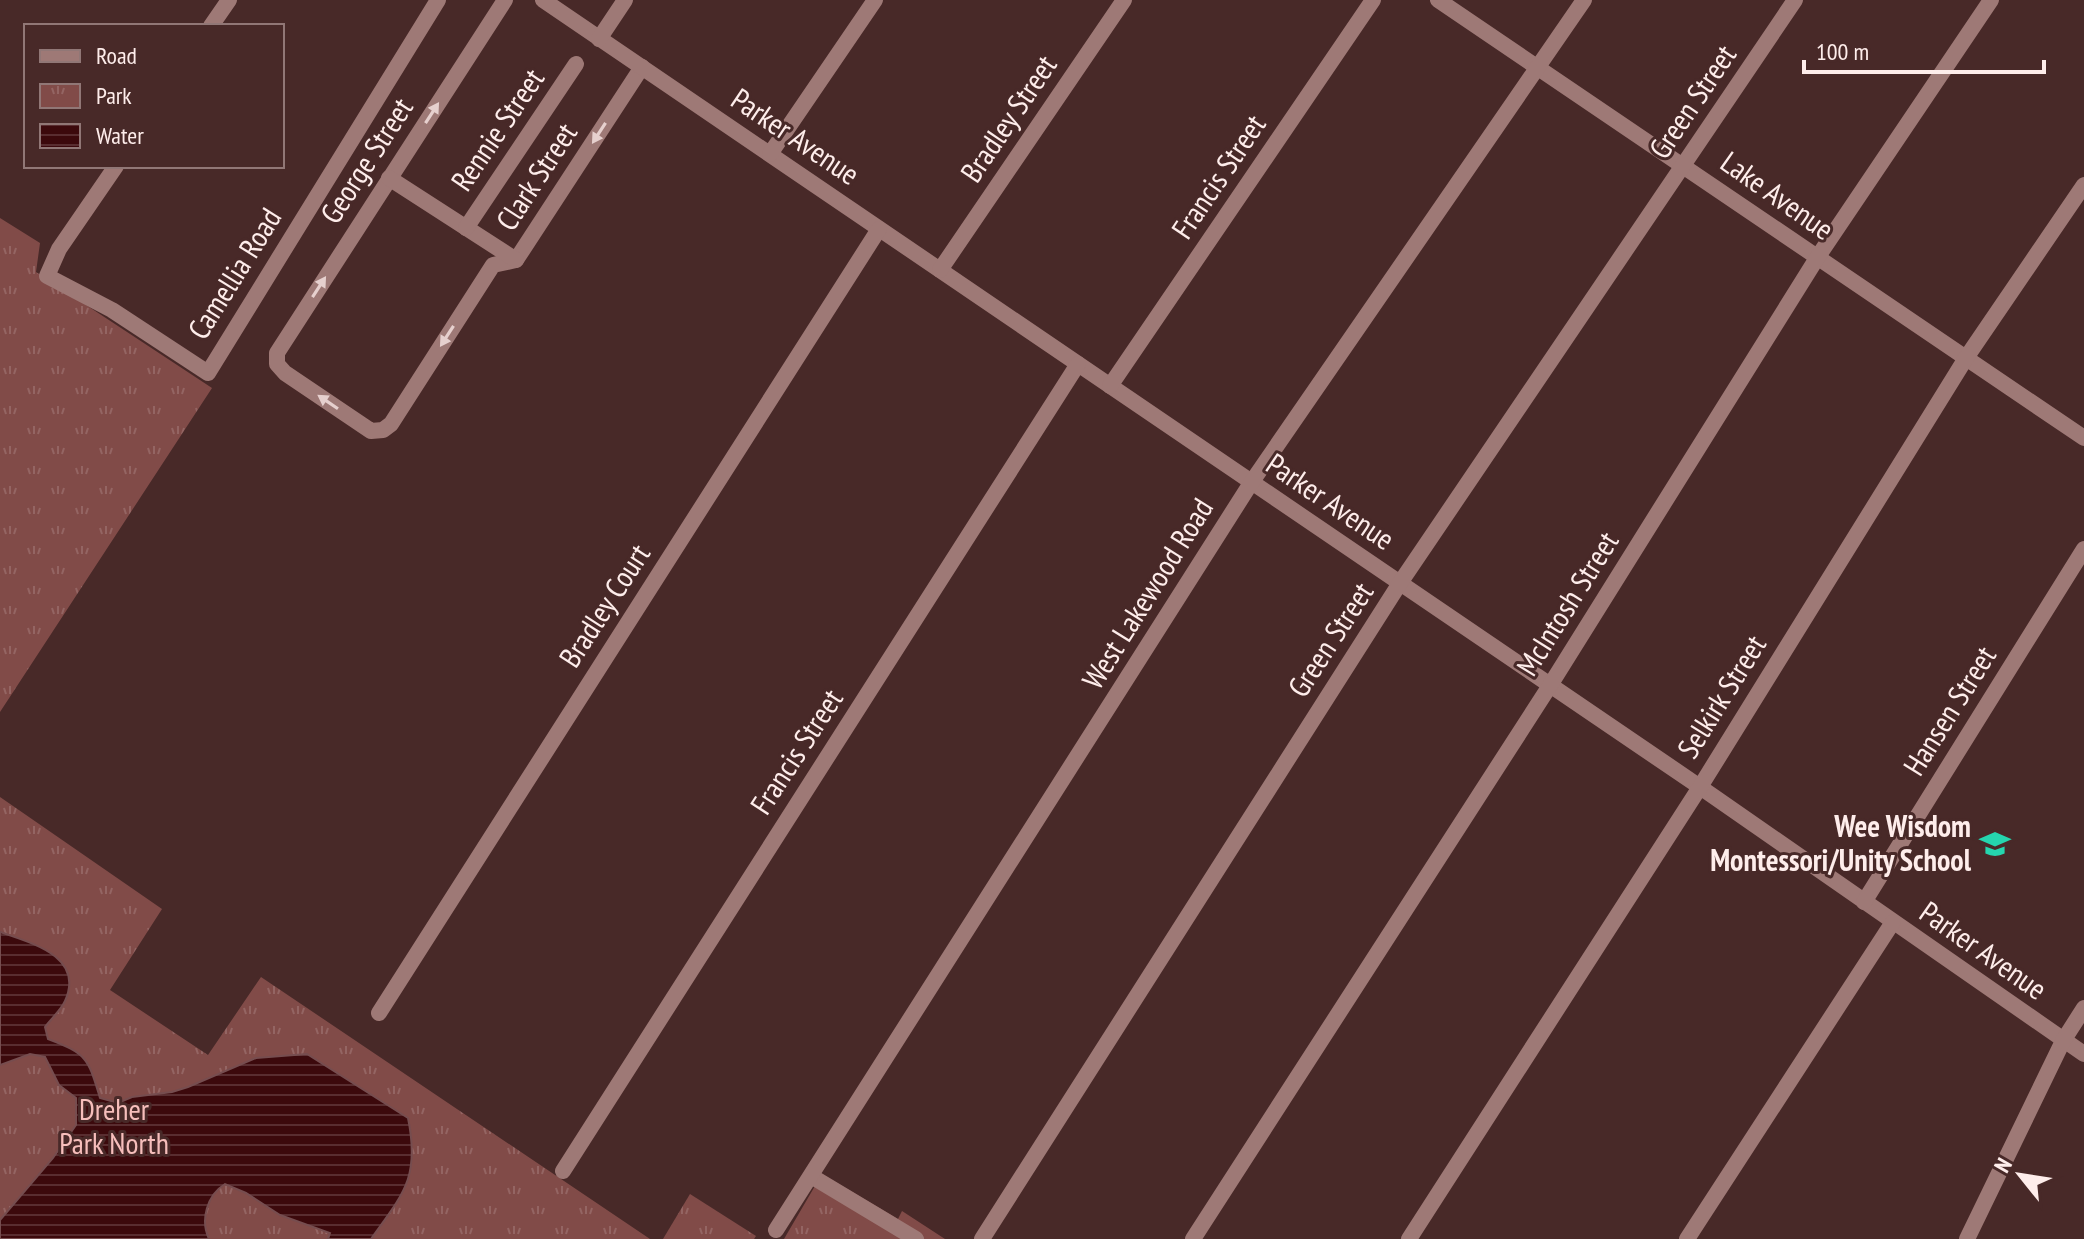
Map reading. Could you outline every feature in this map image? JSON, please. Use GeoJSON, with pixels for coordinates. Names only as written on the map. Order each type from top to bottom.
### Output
{"type":"FeatureCollection","features":[{"type":"Feature","properties":{"kind":"street"},"geometry":{"type":"LineString","coordinates":[[212,24],[229,0]]}},
{"type":"Feature","properties":{"kind":"street","name":"Camellia Road"},"geometry":{"type":"LineString","coordinates":[[115,168],[59,249],[47,276],[112,310],[208,373],[438,0]]}},
{"type":"Feature","properties":{"kind":"street","name":"George Street"},"geometry":{"type":"LineString","coordinates":[[391,424],[383,430],[371,431],[285,373],[277,364],[277,353],[505,0]]}},
{"type":"Feature","properties":{"kind":"street","name":"Parker Avenue"},"geometry":{"type":"LineString","coordinates":[[543,0],[1700,787],[2084,1054]]}},
{"type":"Feature","properties":{"kind":"street"},"geometry":{"type":"LineString","coordinates":[[599,39],[625,0]]}},
{"type":"Feature","properties":{"kind":"street"},"geometry":{"type":"LineString","coordinates":[[770,154],[875,0]]}},
{"type":"Feature","properties":{"kind":"street","name":"Bradley Street"},"geometry":{"type":"LineString","coordinates":[[940,270],[1124,0]]}},
{"type":"Feature","properties":{"kind":"street","name":"Francis Street"},"geometry":{"type":"LineString","coordinates":[[1110,386],[1373,0]]}},
{"type":"Feature","properties":{"kind":"street","name":"Lake Avenue"},"geometry":{"type":"LineString","coordinates":[[1438,0],[2084,438]]}},
{"type":"Feature","properties":{"kind":"street","name":"West Lakewood Road"},"geometry":{"type":"LineString","coordinates":[[776,1230],[1251,483],[1584,0]]}},
{"type":"Feature","properties":{"kind":"street","name":"Green Street"},"geometry":{"type":"LineString","coordinates":[[982,1239],[1400,583],[1795,0]]}},
{"type":"Feature","properties":{"kind":"street","name":"McIntosh Street"},"geometry":{"type":"LineString","coordinates":[[1193,1239],[1549,687],[1817,258],[1991,0]]}},
{"type":"Feature","properties":{"kind":"street","name":"Rennie Street"},"geometry":{"type":"LineString","coordinates":[[466,228],[576,64]]}},
{"type":"Feature","properties":{"kind":"street","name":"Clark Street"},"geometry":{"type":"LineString","coordinates":[[391,424],[493,265],[516,260],[642,67]]}},
{"type":"Feature","properties":{"kind":"street"},"geometry":{"type":"LineString","coordinates":[[389,178],[516,260]]}},
{"type":"Feature","properties":{"kind":"street","name":"Selkirk Street"},"geometry":{"type":"LineString","coordinates":[[1409,1239],[1700,787],[1966,358],[2084,185]]}},
{"type":"Feature","properties":{"kind":"street","name":"Bradley Court"},"geometry":{"type":"LineString","coordinates":[[379,1013],[879,229]]}},
{"type":"Feature","properties":{"kind":"street","name":"Francis Street"},"geometry":{"type":"LineString","coordinates":[[563,1171],[1078,364]]}},
{"type":"Feature","properties":{"kind":"street","name":"Hansen Street"},"geometry":{"type":"LineString","coordinates":[[1864,902],[2084,549]]}},
{"type":"Feature","properties":{"kind":"street"},"geometry":{"type":"LineString","coordinates":[[1687,1239],[1893,922]]}},
{"type":"Feature","properties":{"kind":"street"},"geometry":{"type":"LineString","coordinates":[[1967,1239],[2063,1041],[2084,1008]]}},
{"type":"Feature","properties":{"kind":"street"},"geometry":{"type":"LineString","coordinates":[[811,1176],[916,1239]]}},
{"type":"Feature","properties":{"kind":"green space"},"geometry":{"type":"Polygon","coordinates":[[[0,218],[40,243],[36,272],[212,388],[0,712],[0,218]]]}},
{"type":"Feature","properties":{"kind":"green space","name":"Dreher Park North"},"geometry":{"type":"Polygon","coordinates":[[[0,797],[162,909],[110,990],[208,1055],[261,977],[650,1239],[0,1239],[0,797]]]}},
{"type":"Feature","properties":{"kind":"green space"},"geometry":{"type":"Polygon","coordinates":[[[822,1174],[898,1219],[902,1211],[945,1239],[784,1239],[822,1174]]]}},
{"type":"Feature","properties":{"kind":"green space"},"geometry":{"type":"Polygon","coordinates":[[[690,1194],[756,1236],[754,1239],[663,1239],[690,1194]]]}},
{"type":"Feature","properties":{"kind":"water"},"geometry":{"type":"Polygon","coordinates":[[[0,932],[52,954],[68,973],[65,1001],[45,1027],[48,1039],[79,1054],[89,1066],[100,1098],[118,1103],[132,1097],[172,1092],[256,1058],[307,1054],[408,1118],[412,1155],[410,1170],[400,1196],[371,1239],[328,1239],[330,1233],[280,1215],[246,1193],[225,1184],[207,1208],[205,1224],[209,1239],[0,1239],[0,1220],[53,1158],[76,1125],[76,1098],[59,1085],[45,1057],[30,1054],[0,1065],[0,932]]]}},
{"type":"Feature","properties":{"kind":"place","name":"Wee Wisdom Montessori/Unity School"},"geometry":{"type":"Point","coordinates":[1995,844]}}]}
